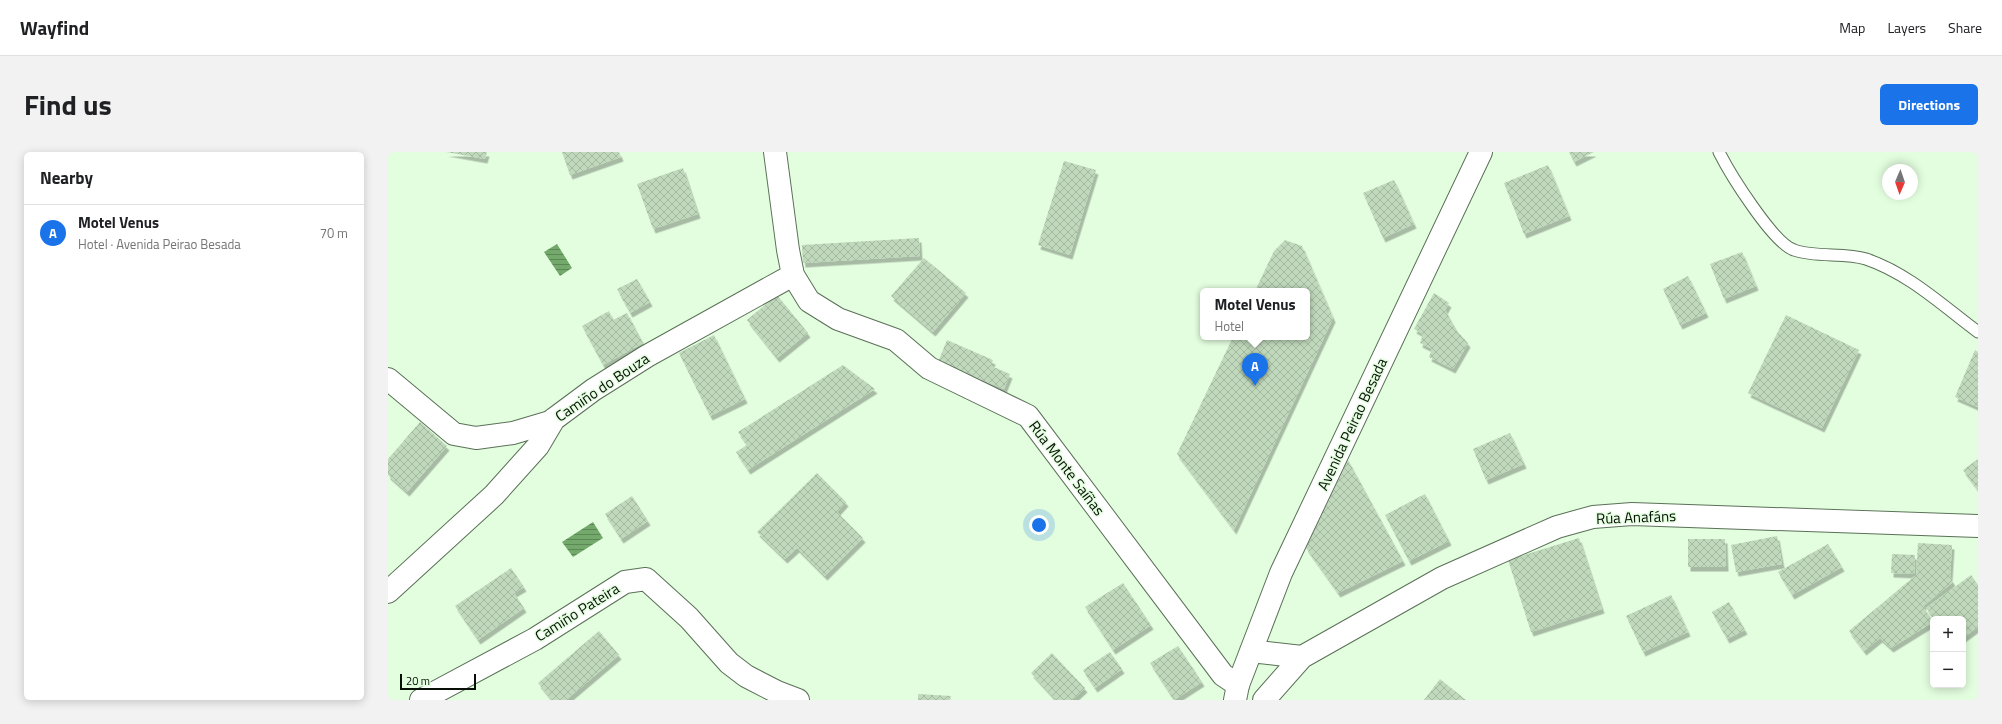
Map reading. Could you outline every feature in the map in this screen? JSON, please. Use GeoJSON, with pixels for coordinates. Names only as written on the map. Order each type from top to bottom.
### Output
{"type":"FeatureCollection","features":[{"type":"Feature","properties":{"kind":"street","name":"Rúa Monte Saíñas"},"geometry":{"type":"LineString","coordinates":[[775,152],[788,250],[793,274],[809,301],[838,319],[896,340],[929,368],[1028,416],[1237,692]]}},
{"type":"Feature","properties":{"kind":"street","name":"Avenida Peirao Besada"},"geometry":{"type":"LineString","coordinates":[[1237,692],[1269,601],[1480,152]]}},
{"type":"Feature","properties":{"kind":"street","name":"Camiño do Bouza"},"geometry":{"type":"LineString","coordinates":[[388,379],[454,434],[476,438],[513,433],[550,422],[593,390],[647,356],[793,274]]}},
{"type":"Feature","properties":{"kind":"street"},"geometry":{"type":"LineString","coordinates":[[388,592],[494,495],[538,446],[554,419]]}},
{"type":"Feature","properties":{"kind":"street","name":"Rúa Anafáns"},"geometry":{"type":"LineString","coordinates":[[1264,700],[1302,656],[1442,578],[1557,527],[1593,517],[1632,514],[1978,526]]}},
{"type":"Feature","properties":{"kind":"street","name":"Camiño Pateira"},"geometry":{"type":"LineString","coordinates":[[421,700],[535,639],[625,582],[646,579],[689,618],[729,663],[746,676],[777,692],[798,700]]}},
{"type":"Feature","properties":{"kind":"street"},"geometry":{"type":"LineString","coordinates":[[1251,651],[1302,656]]}},
{"type":"Feature","properties":{"kind":"lane"},"geometry":{"type":"LineString","coordinates":[[1719,152],[1771,232],[1793,250],[1819,255],[1865,259],[1900,274],[1978,332]]}},
{"type":"Feature","properties":{"kind":"shaded area"},"geometry":{"type":"Polygon","coordinates":[[[557,244],[572,268],[560,276],[544,252],[557,244]]]}},
{"type":"Feature","properties":{"kind":"shaded area"},"geometry":{"type":"Polygon","coordinates":[[[593,522],[603,538],[573,557],[562,542],[593,522]]]}},
{"type":"Feature","properties":{"kind":"building"},"geometry":{"type":"Polygon","coordinates":[[[446,152],[487,152],[485,159],[446,152]]]}},
{"type":"Feature","properties":{"kind":"building"},"geometry":{"type":"Polygon","coordinates":[[[562,152],[619,152],[621,157],[570,175],[562,152]]]}},
{"type":"Feature","properties":{"kind":"building"},"geometry":{"type":"Polygon","coordinates":[[[1569,152],[1594,152],[1574,162],[1569,152]]]}},
{"type":"Feature","properties":{"kind":"building"},"geometry":{"type":"Polygon","coordinates":[[[1064,161],[1096,170],[1070,255],[1038,245],[1064,161]]]}},
{"type":"Feature","properties":{"kind":"building"},"geometry":{"type":"Polygon","coordinates":[[[1548,165],[1569,216],[1524,234],[1504,183],[1548,165]]]}},
{"type":"Feature","properties":{"kind":"building"},"geometry":{"type":"Polygon","coordinates":[[[683,168],[698,214],[653,229],[637,184],[683,168]]]}},
{"type":"Feature","properties":{"kind":"building"},"geometry":{"type":"Polygon","coordinates":[[[1394,180],[1414,224],[1383,238],[1363,193],[1394,180]]]}},
{"type":"Feature","properties":{"kind":"building"},"geometry":{"type":"Polygon","coordinates":[[[919,238],[920,256],[803,263],[802,245],[919,238]]]}},
{"type":"Feature","properties":{"kind":"building"},"geometry":{"type":"Polygon","coordinates":[[[1285,240],[1302,246],[1333,318],[1234,530],[1177,454],[1232,340],[1310,340],[1310,288],[1256,288],[1274,251],[1285,240]]]}},
{"type":"Feature","properties":{"kind":"building"},"geometry":{"type":"Polygon","coordinates":[[[1742,252],[1756,286],[1724,299],[1710,264],[1742,252]]]}},
{"type":"Feature","properties":{"kind":"building"},"geometry":{"type":"Polygon","coordinates":[[[924,258],[966,293],[933,332],[891,296],[924,258]]]}},
{"type":"Feature","properties":{"kind":"building"},"geometry":{"type":"Polygon","coordinates":[[[1688,276],[1706,313],[1680,325],[1663,289],[1688,276]]]}},
{"type":"Feature","properties":{"kind":"building"},"geometry":{"type":"Polygon","coordinates":[[[637,279],[650,302],[630,313],[617,289],[637,279]]]}},
{"type":"Feature","properties":{"kind":"building"},"geometry":{"type":"Polygon","coordinates":[[[1434,293],[1449,303],[1445,310],[1457,331],[1468,343],[1453,369],[1429,357],[1432,349],[1420,343],[1423,334],[1414,329],[1434,293]]]}},
{"type":"Feature","properties":{"kind":"building"},"geometry":{"type":"Polygon","coordinates":[[[777,295],[808,333],[777,358],[747,320],[777,295]]]}},
{"type":"Feature","properties":{"kind":"building"},"geometry":{"type":"Polygon","coordinates":[[[609,311],[613,320],[627,313],[643,343],[603,365],[582,326],[609,311]]]}},
{"type":"Feature","properties":{"kind":"building"},"geometry":{"type":"Polygon","coordinates":[[[1786,315],[1859,350],[1822,428],[1748,393],[1786,315]]]}},
{"type":"Feature","properties":{"kind":"building"},"geometry":{"type":"Polygon","coordinates":[[[714,335],[745,399],[710,416],[679,353],[714,335]]]}},
{"type":"Feature","properties":{"kind":"building"},"geometry":{"type":"Polygon","coordinates":[[[947,340],[993,360],[991,366],[1010,374],[1004,389],[938,362],[947,340]]]}},
{"type":"Feature","properties":{"kind":"building"},"geometry":{"type":"Polygon","coordinates":[[[1975,350],[1978,352],[1978,407],[1955,397],[1975,350]]]}},
{"type":"Feature","properties":{"kind":"building"},"geometry":{"type":"Polygon","coordinates":[[[843,365],[875,389],[748,470],[736,452],[747,445],[738,432],[843,365]]]}},
{"type":"Feature","properties":{"kind":"building"},"geometry":{"type":"Polygon","coordinates":[[[420,422],[447,446],[407,492],[388,475],[388,459],[420,422]]]}},
{"type":"Feature","properties":{"kind":"building"},"geometry":{"type":"Polygon","coordinates":[[[1510,433],[1524,464],[1486,480],[1473,449],[1510,433]]]}},
{"type":"Feature","properties":{"kind":"building"},"geometry":{"type":"Polygon","coordinates":[[[1978,459],[1978,490],[1963,470],[1978,459]]]}},
{"type":"Feature","properties":{"kind":"building"},"geometry":{"type":"Polygon","coordinates":[[[1348,460],[1403,561],[1338,593],[1306,548],[1348,460]]]}},
{"type":"Feature","properties":{"kind":"building"},"geometry":{"type":"Polygon","coordinates":[[[817,473],[846,502],[837,512],[863,538],[825,576],[797,548],[785,559],[757,532],[817,473]]]}},
{"type":"Feature","properties":{"kind":"building"},"geometry":{"type":"Polygon","coordinates":[[[1425,494],[1449,541],[1409,561],[1385,515],[1425,494]]]}},
{"type":"Feature","properties":{"kind":"building"},"geometry":{"type":"Polygon","coordinates":[[[632,496],[648,521],[621,539],[605,514],[632,496]]]}},
{"type":"Feature","properties":{"kind":"building"},"geometry":{"type":"Polygon","coordinates":[[[1777,536],[1782,564],[1736,572],[1731,545],[1777,536]]]}},
{"type":"Feature","properties":{"kind":"building"},"geometry":{"type":"Polygon","coordinates":[[[1579,538],[1602,609],[1531,632],[1508,560],[1579,538]]]}},
{"type":"Feature","properties":{"kind":"building"},"geometry":{"type":"Polygon","coordinates":[[[1688,539],[1725,539],[1726,567],[1688,567],[1688,539]]]}},
{"type":"Feature","properties":{"kind":"building"},"geometry":{"type":"Polygon","coordinates":[[[1918,543],[1952,545],[1950,577],[1953,582],[1923,606],[1930,617],[1930,624],[1891,648],[1880,638],[1864,651],[1849,631],[1916,575],[1918,543]]]}},
{"type":"Feature","properties":{"kind":"building"},"geometry":{"type":"Polygon","coordinates":[[[1828,544],[1842,567],[1792,595],[1778,572],[1828,544]]]}},
{"type":"Feature","properties":{"kind":"building"},"geometry":{"type":"Polygon","coordinates":[[[1892,554],[1915,555],[1914,574],[1891,573],[1892,554]]]}},
{"type":"Feature","properties":{"kind":"building"},"geometry":{"type":"Polygon","coordinates":[[[511,568],[524,587],[514,593],[524,608],[478,640],[455,606],[511,568]]]}},
{"type":"Feature","properties":{"kind":"building"},"geometry":{"type":"Polygon","coordinates":[[[1971,575],[1978,585],[1978,627],[1966,636],[1966,616],[1932,616],[1926,608],[1971,575]]]}},
{"type":"Feature","properties":{"kind":"building"},"geometry":{"type":"Polygon","coordinates":[[[1123,583],[1151,625],[1113,650],[1085,607],[1123,583]]]}},
{"type":"Feature","properties":{"kind":"building"},"geometry":{"type":"Polygon","coordinates":[[[1671,595],[1688,632],[1643,652],[1626,616],[1671,595]]]}},
{"type":"Feature","properties":{"kind":"building"},"geometry":{"type":"Polygon","coordinates":[[[1729,602],[1745,630],[1727,639],[1712,612],[1729,602]]]}},
{"type":"Feature","properties":{"kind":"building"},"geometry":{"type":"Polygon","coordinates":[[[599,631],[619,655],[566,700],[552,700],[538,683],[599,631]]]}},
{"type":"Feature","properties":{"kind":"building"},"geometry":{"type":"Polygon","coordinates":[[[1178,646],[1202,682],[1174,700],[1150,663],[1178,646]]]}},
{"type":"Feature","properties":{"kind":"building"},"geometry":{"type":"Polygon","coordinates":[[[1110,652],[1122,669],[1095,688],[1083,670],[1110,652]]]}},
{"type":"Feature","properties":{"kind":"building"},"geometry":{"type":"Polygon","coordinates":[[[1052,653],[1085,688],[1072,700],[1056,700],[1031,673],[1052,653]]]}},
{"type":"Feature","properties":{"kind":"building"},"geometry":{"type":"Polygon","coordinates":[[[1440,679],[1466,700],[1424,700],[1440,679]]]}},
{"type":"Feature","properties":{"kind":"building"},"geometry":{"type":"Polygon","coordinates":[[[918,694],[951,696],[950,700],[918,700],[918,694]]]}},
{"type":"Feature","properties":{"kind":"place","name":"Motel Venus"},"geometry":{"type":"Point","coordinates":[1255,386]}}]}
